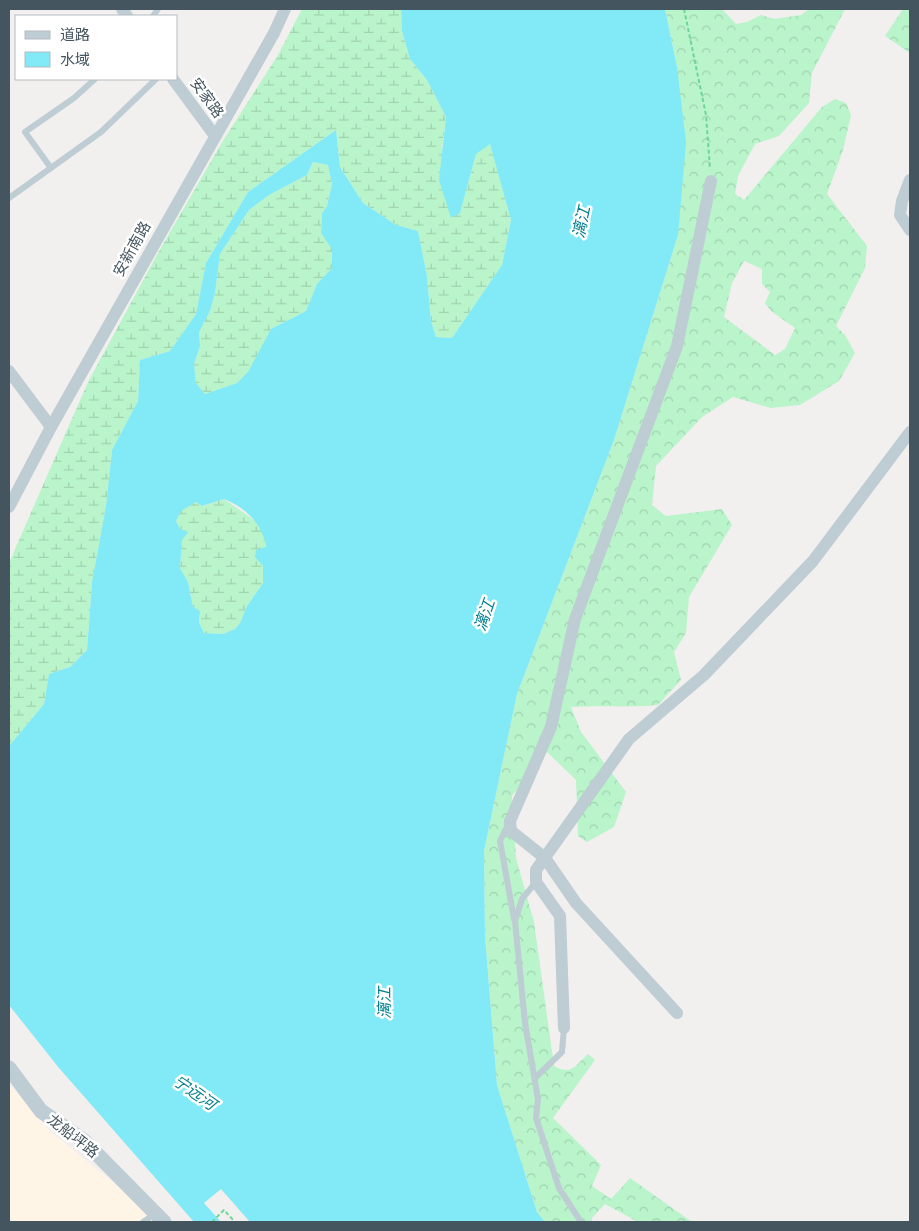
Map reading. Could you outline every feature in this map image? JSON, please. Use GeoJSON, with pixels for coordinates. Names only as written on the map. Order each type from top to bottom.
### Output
{"type":"FeatureCollection","features":[{"type":"Feature","properties":{"kind":"street","name":"安新南路"},"geometry":{"type":"LineString","coordinates":[[9,507],[51,427],[274,32],[285,9]]}},
{"type":"Feature","properties":{"kind":"street","name":"安家路"},"geometry":{"type":"LineString","coordinates":[[174,80],[215,136]]}},
{"type":"Feature","properties":{"kind":"street"},"geometry":{"type":"LineString","coordinates":[[910,180],[902,201],[900,215],[910,230]]}},
{"type":"Feature","properties":{"kind":"street"},"geometry":{"type":"LineString","coordinates":[[678,1012],[576,903],[545,858],[511,831],[510,821],[551,727],[575,620],[677,346],[711,181]]}},
{"type":"Feature","properties":{"kind":"street"},"geometry":{"type":"LineString","coordinates":[[9,371],[51,427]]}},
{"type":"Feature","properties":{"kind":"street"},"geometry":{"type":"LineString","coordinates":[[564,1028],[560,916],[536,882],[536,870],[629,739],[704,675],[813,561],[910,432]]}},
{"type":"Feature","properties":{"kind":"street","name":"龙船坪路"},"geometry":{"type":"LineString","coordinates":[[9,1068],[41,1111],[84,1141],[160,1218]]}},
{"type":"Feature","properties":{"kind":"lane"},"geometry":{"type":"LineString","coordinates":[[51,168],[25,132],[74,98],[93,80]]}},
{"type":"Feature","properties":{"kind":"lane"},"geometry":{"type":"LineString","coordinates":[[9,198],[101,132],[155,80]]}},
{"type":"Feature","properties":{"kind":"lane"},"geometry":{"type":"LineString","coordinates":[[510,821],[500,841],[514,921],[524,1013],[538,1099],[536,1118],[559,1188],[581,1222]]}},
{"type":"Feature","properties":{"kind":"lane"},"geometry":{"type":"LineString","coordinates":[[514,921],[522,899],[536,882]]}},
{"type":"Feature","properties":{"kind":"lane"},"geometry":{"type":"LineString","coordinates":[[535,1078],[562,1052],[564,1028]]}},
{"type":"Feature","properties":{"kind":"lane"},"geometry":{"type":"LineString","coordinates":[[143,1222],[160,1218]]}},
{"type":"Feature","properties":{"kind":"path"},"geometry":{"type":"LineString","coordinates":[[684,9],[706,115],[711,181]]}},
{"type":"Feature","properties":{"kind":"path"},"geometry":{"type":"LineString","coordinates":[[212,1222],[224,1210],[235,1222]]}},
{"type":"Feature","properties":{"kind":"shaded area"},"geometry":{"type":"Polygon","coordinates":[[[9,1084],[51,1132],[123,1190],[154,1222],[14,1222],[9,1216],[9,1084]]]}},
{"type":"Feature","properties":{"kind":"green space"},"geometry":{"type":"Polygon","coordinates":[[[302,9],[401,9],[402,31],[410,59],[427,80],[446,117],[442,148],[460,213],[476,154],[490,143],[511,220],[502,265],[452,338],[436,337],[431,321],[427,276],[418,231],[396,225],[363,203],[340,167],[336,130],[248,192],[206,263],[196,314],[170,351],[140,360],[138,401],[112,450],[106,506],[92,582],[87,650],[70,667],[49,674],[44,704],[9,746],[9,563],[88,382],[158,253],[221,144],[278,55],[302,9]]]}},
{"type":"Feature","properties":{"kind":"green space"},"geometry":{"type":"Polygon","coordinates":[[[665,9],[722,9],[736,24],[747,22],[761,15],[774,19],[801,15],[809,9],[845,9],[812,73],[809,103],[779,136],[755,144],[738,176],[735,194],[744,200],[822,107],[835,99],[846,103],[851,115],[843,150],[827,194],[867,246],[865,268],[836,326],[845,335],[855,353],[839,381],[800,405],[771,408],[733,397],[702,417],[656,466],[652,505],[666,516],[722,509],[732,525],[689,597],[686,633],[674,652],[681,680],[658,705],[571,707],[581,732],[626,792],[614,827],[587,842],[578,836],[576,780],[547,752],[512,796],[516,858],[534,922],[554,1066],[569,1070],[588,1054],[595,1060],[553,1118],[601,1165],[592,1186],[611,1199],[630,1178],[692,1222],[638,1222],[605,1204],[592,1218],[592,1222],[545,1222],[537,1212],[497,1085],[485,936],[484,851],[517,694],[614,440],[678,235],[677,67],[665,9]],[[744,261],[732,283],[724,317],[775,355],[785,349],[795,328],[771,311],[765,303],[770,292],[762,284],[762,269],[744,261]]]}},
{"type":"Feature","properties":{"kind":"green space"},"geometry":{"type":"Polygon","coordinates":[[[903,9],[910,9],[910,53],[885,36],[903,9]]]}},
{"type":"Feature","properties":{"kind":"green space"},"geometry":{"type":"Polygon","coordinates":[[[313,162],[328,165],[332,184],[327,206],[322,213],[321,233],[333,249],[332,268],[317,284],[306,311],[271,329],[249,372],[237,383],[205,394],[196,383],[194,364],[200,346],[199,332],[210,311],[215,293],[220,254],[249,210],[269,195],[307,175],[313,162]]]}},
{"type":"Feature","properties":{"kind":"green space"},"geometry":{"type":"Polygon","coordinates":[[[224,499],[257,522],[264,533],[266,548],[263,583],[247,606],[240,623],[235,629],[223,634],[204,633],[199,622],[200,611],[193,607],[188,582],[180,568],[182,539],[176,521],[180,511],[196,502],[203,506],[224,499]]]}},
{"type":"Feature","properties":{"kind":"water"},"geometry":{"type":"Polygon","coordinates":[[[401,9],[665,9],[677,67],[686,142],[678,235],[614,440],[517,694],[484,851],[485,936],[497,1085],[537,1212],[545,1222],[194,1222],[59,1068],[9,1005],[9,746],[44,704],[49,674],[70,667],[87,650],[92,582],[106,506],[112,450],[138,401],[140,360],[170,351],[196,314],[206,263],[248,192],[336,130],[340,167],[363,203],[396,225],[418,231],[427,276],[431,321],[436,337],[452,338],[502,265],[511,220],[490,144],[476,154],[460,213],[451,218],[439,180],[446,117],[427,80],[410,59],[402,31],[401,9]],[[313,162],[307,175],[269,195],[249,210],[220,254],[215,293],[210,311],[199,332],[200,346],[194,364],[196,383],[205,394],[237,383],[248,372],[271,329],[306,311],[317,284],[332,268],[332,249],[321,233],[322,213],[327,206],[332,184],[328,165],[313,162]],[[224,499],[202,506],[196,502],[181,511],[176,521],[180,529],[188,532],[182,540],[180,568],[188,582],[193,607],[200,611],[199,622],[204,633],[223,634],[235,629],[240,623],[247,606],[263,583],[263,566],[255,557],[256,550],[266,547],[261,531],[246,512],[224,499]]]}},
{"type":"Feature","properties":{"kind":"pier"},"geometry":{"type":"Polygon","coordinates":[[[221,1189],[250,1222],[221,1222],[204,1203],[221,1189]]]}},
{"type":"Feature","properties":{"kind":"water label","name":"漓江"},"geometry":{"type":"Point","coordinates":[581,222]}},
{"type":"Feature","properties":{"kind":"water label","name":"漓江"},"geometry":{"type":"Point","coordinates":[484,615]}},
{"type":"Feature","properties":{"kind":"water label","name":"漓江"},"geometry":{"type":"Point","coordinates":[384,1003]}},
{"type":"Feature","properties":{"kind":"water label","name":"宁远河"},"geometry":{"type":"Point","coordinates":[195,1092]}}]}
